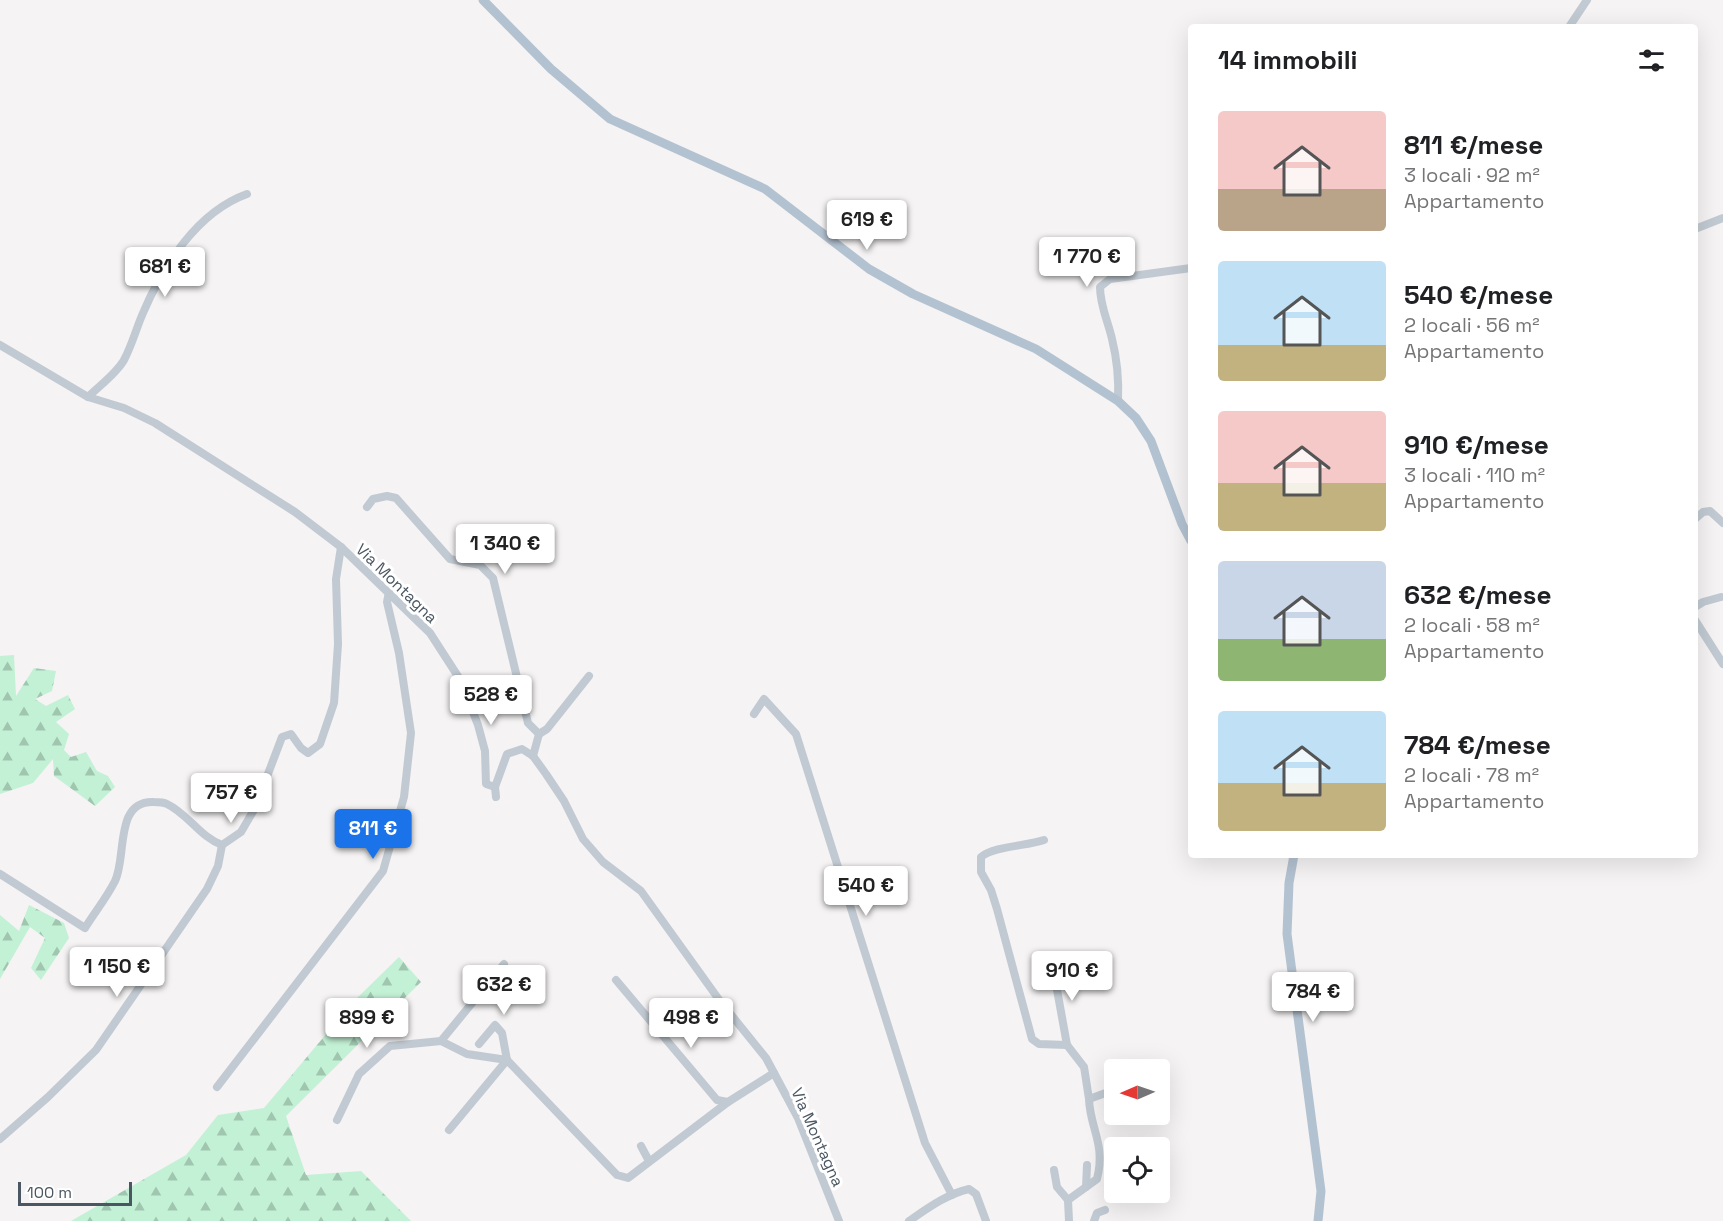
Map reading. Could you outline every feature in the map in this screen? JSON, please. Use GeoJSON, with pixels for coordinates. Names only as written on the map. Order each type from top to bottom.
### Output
{"type":"FeatureCollection","features":[{"type":"Feature","properties":{"kind":"main road"},"geometry":{"type":"LineString","coordinates":[[483,0],[550,69],[610,119],[765,189],[868,269],[913,294],[1036,349],[1118,401],[1136,418],[1151,441],[1188,535]]}},
{"type":"Feature","properties":{"kind":"main road"},"geometry":{"type":"LineString","coordinates":[[1293,858],[1289,883],[1287,934],[1321,1191],[1318,1221]]}},
{"type":"Feature","properties":{"kind":"street"},"geometry":{"type":"LineString","coordinates":[[1571,24],[1587,0]]}},
{"type":"Feature","properties":{"kind":"street"},"geometry":{"type":"LineString","coordinates":[[88,397],[122,363],[159,282],[188,237],[219,207],[247,194]]}},
{"type":"Feature","properties":{"kind":"street"},"geometry":{"type":"LineString","coordinates":[[1698,228],[1723,218]]}},
{"type":"Feature","properties":{"kind":"street"},"geometry":{"type":"LineString","coordinates":[[1118,401],[1117,368],[1112,337],[1100,301],[1100,287],[1110,279],[1188,268]]}},
{"type":"Feature","properties":{"kind":"street","name":"Via Montagna"},"geometry":{"type":"LineString","coordinates":[[0,345],[88,397],[124,408],[155,423],[295,512],[341,547],[430,633],[461,681],[478,725],[485,751],[486,784],[495,787]]}},
{"type":"Feature","properties":{"kind":"street"},"geometry":{"type":"LineString","coordinates":[[367,507],[373,499],[387,496],[396,498],[450,559],[480,565],[493,578],[528,723],[539,734]]}},
{"type":"Feature","properties":{"kind":"street"},"geometry":{"type":"LineString","coordinates":[[1698,516],[1703,512],[1710,511],[1723,523]]}},
{"type":"Feature","properties":{"kind":"street"},"geometry":{"type":"LineString","coordinates":[[0,1139],[48,1097],[96,1050],[207,889],[218,866],[222,845],[241,832],[255,808],[282,737],[291,734],[301,748],[308,753],[320,744],[334,703],[338,644],[336,579],[341,547]]}},
{"type":"Feature","properties":{"kind":"street"},"geometry":{"type":"LineString","coordinates":[[217,1087],[383,871],[404,797],[411,733],[399,653],[387,602],[389,592]]}},
{"type":"Feature","properties":{"kind":"street"},"geometry":{"type":"LineString","coordinates":[[1698,605],[1721,597]]}},
{"type":"Feature","properties":{"kind":"street"},"geometry":{"type":"LineString","coordinates":[[1698,625],[1723,664]]}},
{"type":"Feature","properties":{"kind":"street"},"geometry":{"type":"LineString","coordinates":[[496,797],[495,787],[507,754],[522,748],[533,756],[539,734],[547,729],[589,676]]}},
{"type":"Feature","properties":{"kind":"street"},"geometry":{"type":"LineString","coordinates":[[754,714],[764,699],[796,734],[925,1143],[952,1195]]}},
{"type":"Feature","properties":{"kind":"street","name":"Via Montagna"},"geometry":{"type":"LineString","coordinates":[[533,756],[564,801],[583,839],[603,862],[641,891],[720,1001],[766,1058],[798,1118],[839,1221]]}},
{"type":"Feature","properties":{"kind":"street"},"geometry":{"type":"LineString","coordinates":[[0,874],[85,928],[116,880],[128,817],[135,806],[148,802],[166,802],[212,841],[222,845]]}},
{"type":"Feature","properties":{"kind":"street"},"geometry":{"type":"LineString","coordinates":[[1044,840],[987,852],[981,857],[981,872],[998,909],[1032,1040],[1039,1044],[1067,1045]]}},
{"type":"Feature","properties":{"kind":"street"},"geometry":{"type":"LineString","coordinates":[[1052,962],[1067,1045],[1084,1067],[1089,1109],[1099,1138],[1101,1165],[1097,1179],[1068,1200]]}},
{"type":"Feature","properties":{"kind":"street"},"geometry":{"type":"LineString","coordinates":[[441,1041],[504,964]]}},
{"type":"Feature","properties":{"kind":"street"},"geometry":{"type":"LineString","coordinates":[[616,980],[717,1100],[728,1102]]}},
{"type":"Feature","properties":{"kind":"street"},"geometry":{"type":"LineString","coordinates":[[479,1044],[495,1025],[502,1033],[507,1060],[617,1175],[628,1178],[728,1102],[774,1073]]}},
{"type":"Feature","properties":{"kind":"street"},"geometry":{"type":"LineString","coordinates":[[337,1120],[359,1074],[390,1046],[441,1041],[467,1054],[507,1060]]}},
{"type":"Feature","properties":{"kind":"street"},"geometry":{"type":"LineString","coordinates":[[448,1130],[507,1060]]}},
{"type":"Feature","properties":{"kind":"street"},"geometry":{"type":"LineString","coordinates":[[1089,1099],[1104,1094]]}},
{"type":"Feature","properties":{"kind":"street"},"geometry":{"type":"LineString","coordinates":[[641,1146],[649,1161]]}},
{"type":"Feature","properties":{"kind":"street"},"geometry":{"type":"LineString","coordinates":[[1086,1187],[1087,1165]]}},
{"type":"Feature","properties":{"kind":"street"},"geometry":{"type":"LineString","coordinates":[[1054,1170],[1057,1187],[1068,1200],[1068,1221]]}},
{"type":"Feature","properties":{"kind":"street"},"geometry":{"type":"LineString","coordinates":[[909,1221],[952,1195],[969,1189],[976,1194],[986,1221]]}},
{"type":"Feature","properties":{"kind":"street"},"geometry":{"type":"LineString","coordinates":[[1094,1221],[1097,1213],[1105,1210]]}},
{"type":"Feature","properties":{"kind":"green space"},"geometry":{"type":"Polygon","coordinates":[[[14,655],[16,696],[34,668],[56,671],[52,691],[35,699],[46,706],[68,695],[75,709],[56,722],[69,734],[64,750],[71,757],[86,752],[97,771],[108,776],[115,787],[95,806],[54,776],[53,759],[33,783],[0,794],[0,656],[14,655]]]}},
{"type":"Feature","properties":{"kind":"green space"},"geometry":{"type":"Polygon","coordinates":[[[29,905],[64,923],[69,938],[41,980],[31,968],[45,938],[30,927],[0,979],[0,915],[19,931],[29,905]]]}},
{"type":"Feature","properties":{"kind":"green space"},"geometry":{"type":"Polygon","coordinates":[[[399,957],[421,982],[286,1116],[306,1175],[361,1171],[411,1221],[71,1221],[186,1155],[218,1115],[264,1108],[354,1001],[399,957]]]}}]}
